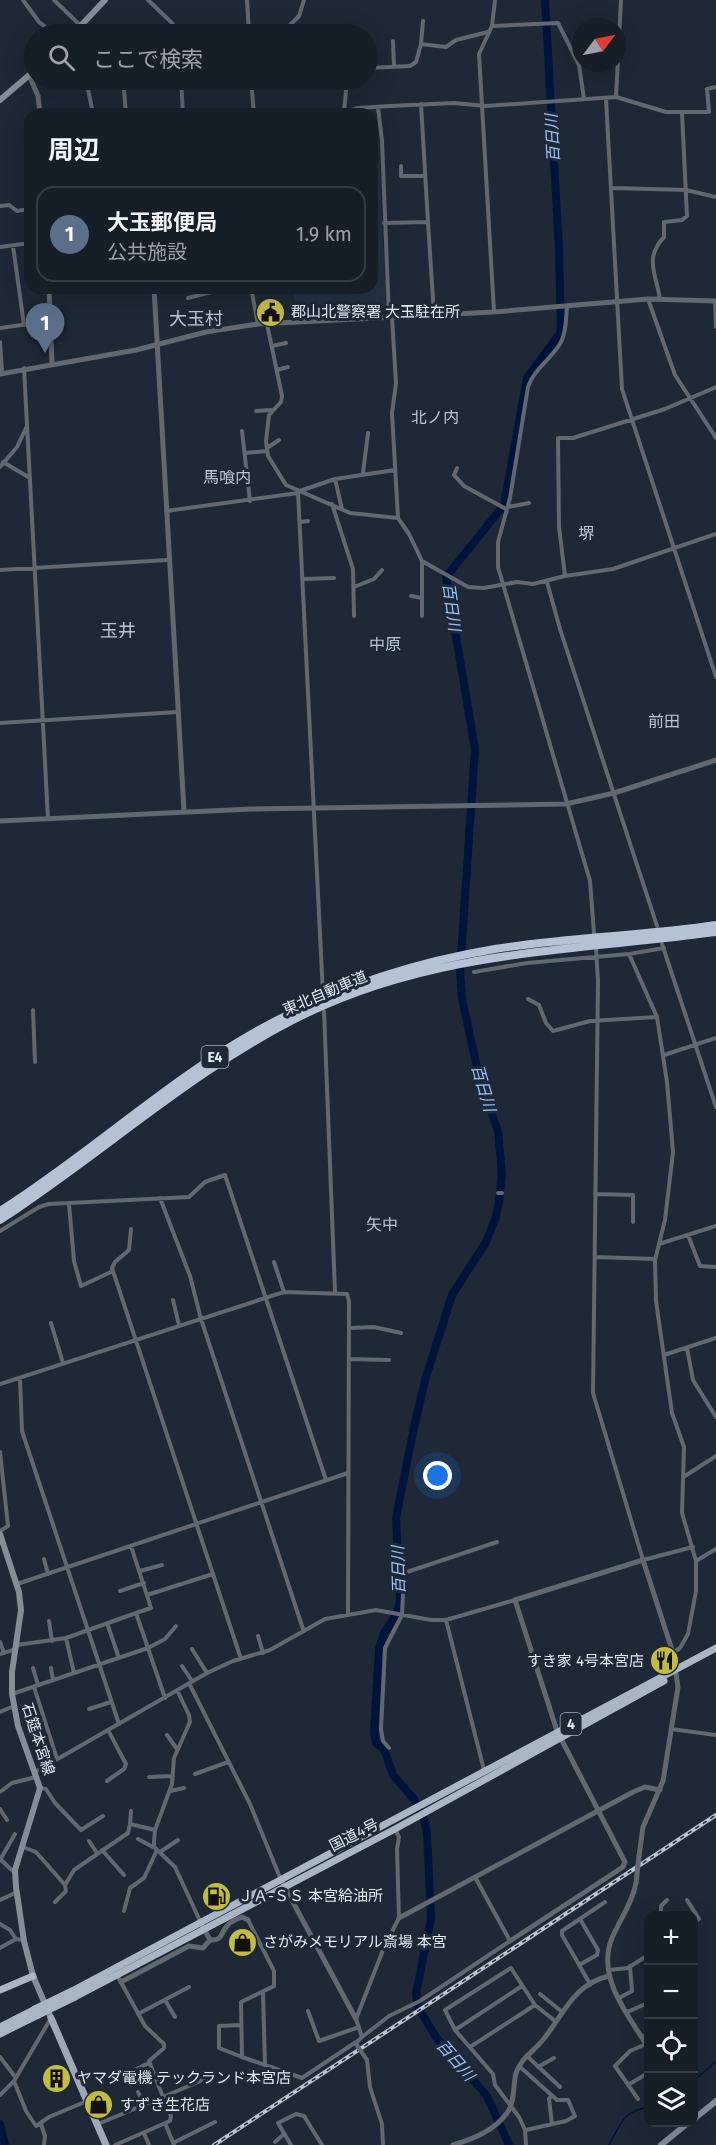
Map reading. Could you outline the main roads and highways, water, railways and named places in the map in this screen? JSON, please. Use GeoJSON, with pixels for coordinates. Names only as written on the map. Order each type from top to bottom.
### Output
{"type":"FeatureCollection","features":[{"type":"Feature","properties":{"kind":"highway","name":"東北自動車道"},"geometry":{"type":"LineString","coordinates":[[0,1211],[182,1079],[267,1026],[357,985],[457,959],[534,943],[716,925]]}},
{"type":"Feature","properties":{"kind":"highway","name":"東北自動車道"},"geometry":{"type":"LineString","coordinates":[[471,956],[716,932]]}},
{"type":"Feature","properties":{"kind":"highway","name":"東北自動車道"},"geometry":{"type":"LineString","coordinates":[[0,1220],[187,1085],[271,1032],[360,991],[457,959]]}},
{"type":"Feature","properties":{"kind":"highway","name":"国道4号"},"geometry":{"type":"LineString","coordinates":[[0,2034],[37,2012],[282,1883],[484,1770],[559,1734],[716,1650]]}},
{"type":"Feature","properties":{"kind":"highway","name":"国道4号"},"geometry":{"type":"LineString","coordinates":[[282,1883],[395,1829],[559,1734]]}},
{"type":"Feature","properties":{"kind":"highway","name":"国道4号"},"geometry":{"type":"LineString","coordinates":[[73,1994],[119,1979],[203,1926]]}},
{"type":"Feature","properties":{"kind":"highway"},"geometry":{"type":"LineString","coordinates":[[0,1990],[33,1976]]}},
{"type":"Feature","properties":{"kind":"highway","name":"国道4号"},"geometry":{"type":"LineString","coordinates":[[0,2027],[37,2012]]}},
{"type":"Feature","properties":{"kind":"main road"},"geometry":{"type":"LineString","coordinates":[[83,24],[105,0]]}},
{"type":"Feature","properties":{"kind":"main road"},"geometry":{"type":"LineString","coordinates":[[0,100],[24,80]]}},
{"type":"Feature","properties":{"kind":"main road","name":"石筵本宮線"},"geometry":{"type":"LineString","coordinates":[[0,1532],[17,1584],[21,1622],[12,1672],[12,1694],[40,1788],[15,1874],[24,1941],[33,1976],[51,2018]]}},
{"type":"Feature","properties":{"kind":"main road"},"geometry":{"type":"LineString","coordinates":[[51,2018],[106,2145]]}},
{"type":"Feature","properties":{"kind":"main road"},"geometry":{"type":"LineString","coordinates":[[698,2115],[716,2101]]}},
{"type":"Feature","properties":{"kind":"main road"},"geometry":{"type":"LineString","coordinates":[[661,2145],[683,2127]]}},
{"type":"Feature","properties":{"kind":"waterway","name":"百日川"},"geometry":{"type":"LineString","coordinates":[[509,2145],[487,2096],[436,2037],[418,2007],[416,1994],[431,1918],[427,1834],[424,1819],[414,1799],[393,1775],[384,1749],[376,1743],[374,1732],[379,1649],[384,1633],[396,1615],[400,1601],[396,1518],[414,1427],[426,1377],[452,1295],[486,1242],[496,1217],[502,1174],[498,1131],[480,1081],[462,999],[460,971],[475,749],[446,577],[504,505],[527,378],[561,332],[559,249],[545,0]]}},
{"type":"Feature","properties":{"kind":"waterway"},"geometry":{"type":"LineString","coordinates":[[698,2077],[716,2061]]}},
{"type":"Feature","properties":{"kind":"waterway"},"geometry":{"type":"LineString","coordinates":[[609,2145],[623,2120],[633,2112],[644,2108]]}},
{"type":"Feature","properties":{"kind":"waterway"},"geometry":{"type":"LineString","coordinates":[[0,2124],[5,2145]]}},
{"type":"Feature","properties":{"kind":"railway"},"geometry":{"type":"LineString","coordinates":[[214,2145],[716,1815]]}},
{"type":"Feature","properties":{"kind":"place","name":"郡山北警察署 大玉駐在所"},"geometry":{"type":"Point","coordinates":[270,312]}},
{"type":"Feature","properties":{"kind":"place","name":"大玉郵便局"},"geometry":{"type":"Point","coordinates":[45,353]}},
{"type":"Feature","properties":{"kind":"place","name":"すき家 4号本宮店"},"geometry":{"type":"Point","coordinates":[665,1661]}},
{"type":"Feature","properties":{"kind":"place","name":"ＪＡ-ＳＳ 本宮給油所"},"geometry":{"type":"Point","coordinates":[217,1896]}},
{"type":"Feature","properties":{"kind":"place","name":"さがみメモリアル斎場 本宮"},"geometry":{"type":"Point","coordinates":[242,1942]}},
{"type":"Feature","properties":{"kind":"place","name":"ヤマダ電機 テックランド本宮店"},"geometry":{"type":"Point","coordinates":[56,2078]}},
{"type":"Feature","properties":{"kind":"place","name":"すずき生花店"},"geometry":{"type":"Point","coordinates":[99,2105]}},
{"type":"Feature","properties":{"kind":"district","name":"大玉村"},"geometry":{"type":"Point","coordinates":[196,319]}},
{"type":"Feature","properties":{"kind":"district","name":"北ノ内"},"geometry":{"type":"Point","coordinates":[435,417]}},
{"type":"Feature","properties":{"kind":"district","name":"馬喰内"},"geometry":{"type":"Point","coordinates":[227,477]}},
{"type":"Feature","properties":{"kind":"district","name":"堺"},"geometry":{"type":"Point","coordinates":[586,533]}},
{"type":"Feature","properties":{"kind":"district","name":"玉井"},"geometry":{"type":"Point","coordinates":[118,631]}},
{"type":"Feature","properties":{"kind":"district","name":"中原"},"geometry":{"type":"Point","coordinates":[385,644]}},
{"type":"Feature","properties":{"kind":"district","name":"前田"},"geometry":{"type":"Point","coordinates":[664,721]}},
{"type":"Feature","properties":{"kind":"district","name":"矢中"},"geometry":{"type":"Point","coordinates":[382,1224]}}]}
